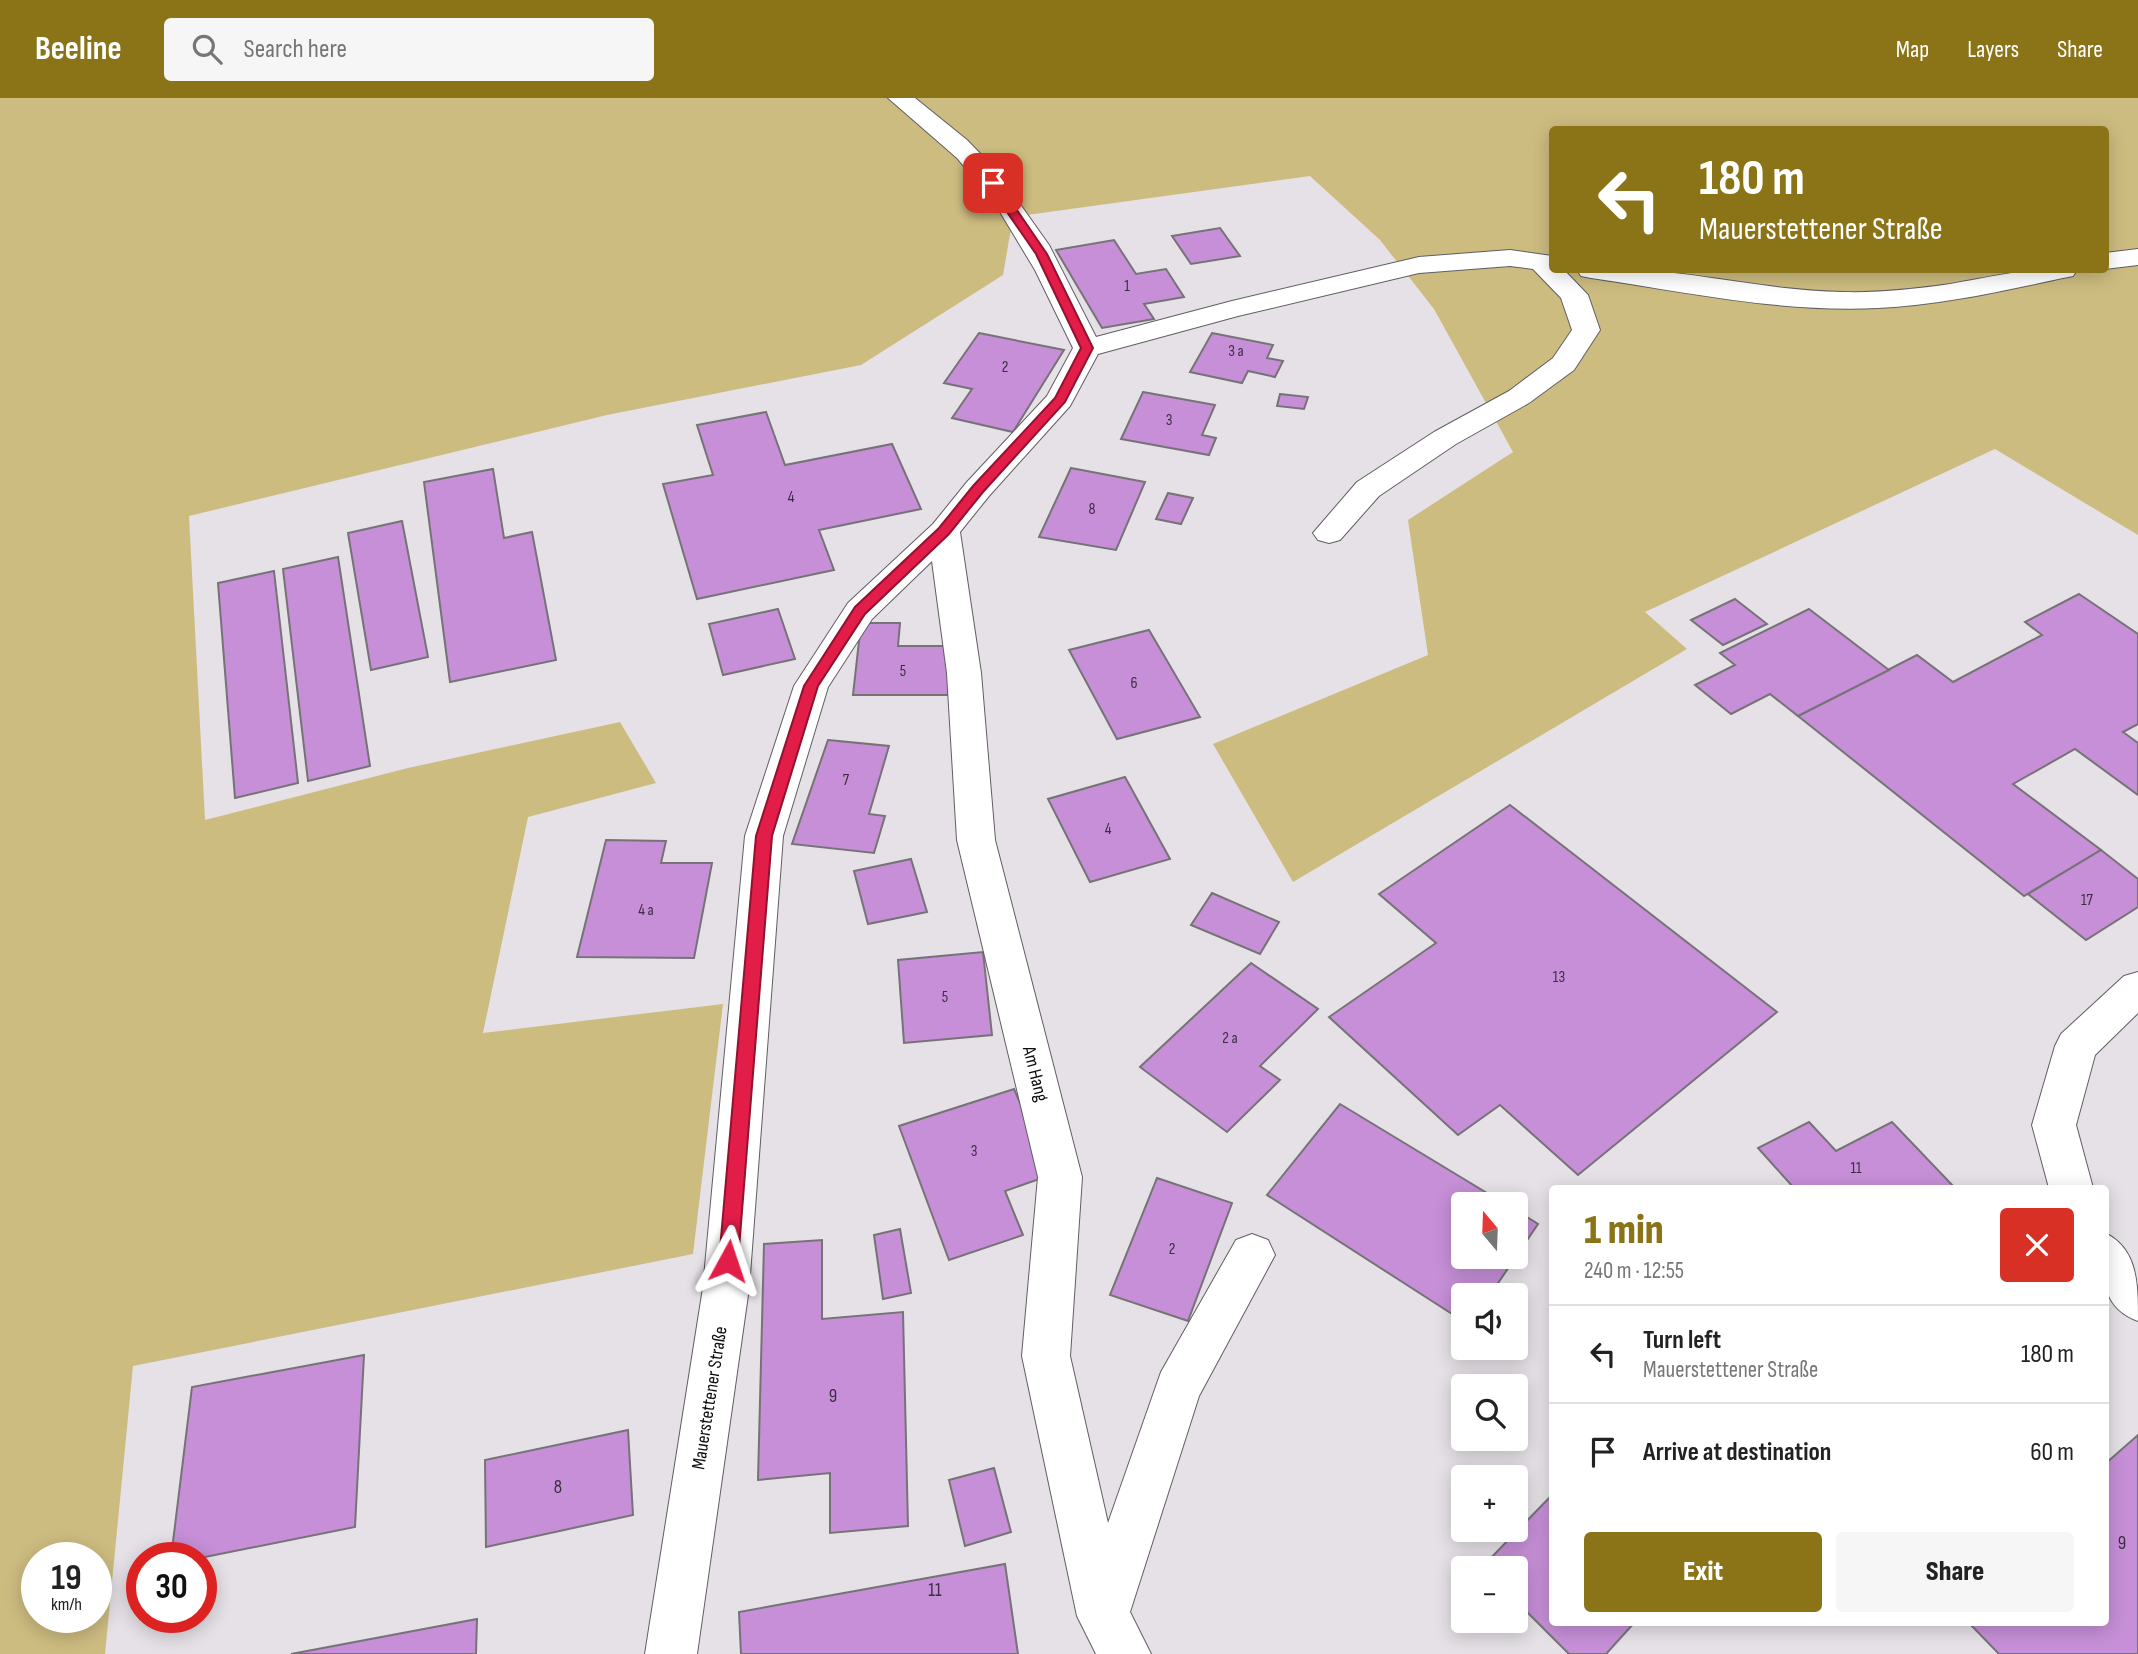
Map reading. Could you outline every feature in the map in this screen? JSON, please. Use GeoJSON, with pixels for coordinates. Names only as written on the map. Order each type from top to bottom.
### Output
{"type":"FeatureCollection","features":[{"type":"Feature","properties":{"kind":"street"},"geometry":{"type":"LineString","coordinates":[[900,98],[966,152],[993,183],[1041,254],[1087,348],[1232,309],[1419,265],[1510,258],[1547,263]]}},
{"type":"Feature","properties":{"kind":"street"},"geometry":{"type":"LineString","coordinates":[[2109,261],[2138,257]]}},
{"type":"Feature","properties":{"kind":"street"},"geometry":{"type":"LineString","coordinates":[[1329,533],[1368,489],[1445,438],[1519,397],[1564,364],[1586,330],[1574,295],[1555,273]]}},
{"type":"Feature","properties":{"kind":"street"},"geometry":{"type":"LineString","coordinates":[[1614,273],[1788,296],[1877,300],[1950,292],[2048,273]]}},
{"type":"Feature","properties":{"kind":"street","name":"Mauerstettener Straße"},"geometry":{"type":"LineString","coordinates":[[671,1654],[726,1288],[764,836],[811,686],[860,611],[944,531],[978,489],[1060,400],[1087,348]]}},
{"type":"Feature","properties":{"kind":"street","name":"Am Hang"},"geometry":{"type":"LineString","coordinates":[[944,531],[964,673],[976,841],[1060,1177],[1046,1356],[1114,1635]]}},
{"type":"Feature","properties":{"kind":"street"},"geometry":{"type":"LineString","coordinates":[[2070,1185],[2054,1125],[2076,1046],[2138,988]]}},
{"type":"Feature","properties":{"kind":"street","name":"Am Hang"},"geometry":{"type":"LineString","coordinates":[[1114,1635],[1178,1388],[1252,1255]]}},
{"type":"Feature","properties":{"kind":"street"},"geometry":{"type":"LineString","coordinates":[[2109,1260],[2138,1300]]}},
{"type":"Feature","properties":{"kind":"shaded area"},"geometry":{"type":"Polygon","coordinates":[[[0,98],[2138,98],[2138,535],[1995,449],[1645,612],[1687,649],[1293,882],[1213,744],[1428,655],[1408,520],[1513,452],[1434,309],[1380,240],[1310,176],[1013,217],[1003,275],[861,365],[607,415],[189,516],[205,820],[408,768],[620,722],[656,783],[528,817],[483,1033],[723,1004],[693,1254],[133,1366],[112,1582],[112,1542],[21,1542],[21,1633],[107,1633],[105,1654],[0,1654],[0,98]]]}},
{"type":"Feature","properties":{"kind":"building"},"geometry":{"type":"Polygon","coordinates":[[[1220,228],[1240,256],[1191,264],[1172,236],[1220,228]]]}},
{"type":"Feature","properties":{"kind":"building"},"geometry":{"type":"Polygon","coordinates":[[[1114,240],[1136,274],[1166,269],[1184,297],[1144,304],[1154,319],[1102,328],[1056,250],[1114,240]]]}},
{"type":"Feature","properties":{"kind":"building"},"geometry":{"type":"Polygon","coordinates":[[[979,333],[1064,350],[1013,432],[952,418],[972,389],[944,383],[979,333]]]}},
{"type":"Feature","properties":{"kind":"building"},"geometry":{"type":"Polygon","coordinates":[[[1212,333],[1273,345],[1267,358],[1283,361],[1275,377],[1248,371],[1242,383],[1190,372],[1212,333]]]}},
{"type":"Feature","properties":{"kind":"building"},"geometry":{"type":"Polygon","coordinates":[[[1143,392],[1215,405],[1202,435],[1216,438],[1209,455],[1121,439],[1143,392]]]}},
{"type":"Feature","properties":{"kind":"building"},"geometry":{"type":"Polygon","coordinates":[[[1280,394],[1308,397],[1304,409],[1277,406],[1280,394]]]}},
{"type":"Feature","properties":{"kind":"building"},"geometry":{"type":"Polygon","coordinates":[[[766,412],[785,465],[892,444],[921,509],[819,530],[834,570],[697,599],[663,484],[713,475],[697,425],[766,412]]]}},
{"type":"Feature","properties":{"kind":"building"},"geometry":{"type":"Polygon","coordinates":[[[1071,468],[1145,482],[1116,550],[1039,537],[1071,468]]]}},
{"type":"Feature","properties":{"kind":"building"},"geometry":{"type":"Polygon","coordinates":[[[493,469],[504,538],[532,532],[556,660],[450,682],[424,482],[493,469]]]}},
{"type":"Feature","properties":{"kind":"building"},"geometry":{"type":"Polygon","coordinates":[[[1168,493],[1193,498],[1181,524],[1156,519],[1168,493]]]}},
{"type":"Feature","properties":{"kind":"building"},"geometry":{"type":"Polygon","coordinates":[[[402,521],[428,657],[371,670],[348,533],[402,521]]]}},
{"type":"Feature","properties":{"kind":"building"},"geometry":{"type":"Polygon","coordinates":[[[338,557],[370,766],[308,781],[283,569],[338,557]]]}},
{"type":"Feature","properties":{"kind":"building"},"geometry":{"type":"Polygon","coordinates":[[[274,571],[298,783],[235,798],[218,583],[274,571]]]}},
{"type":"Feature","properties":{"kind":"building"},"geometry":{"type":"Polygon","coordinates":[[[2079,594],[2138,634],[2138,724],[2123,732],[2138,743],[2138,795],[2075,749],[2013,784],[2101,850],[2024,896],[1798,716],[1917,655],[1953,682],[2042,635],[2025,622],[2079,594]]]}},
{"type":"Feature","properties":{"kind":"building"},"geometry":{"type":"Polygon","coordinates":[[[1735,599],[1767,624],[1723,645],[1691,620],[1735,599]]]}},
{"type":"Feature","properties":{"kind":"building"},"geometry":{"type":"Polygon","coordinates":[[[778,609],[795,659],[723,675],[709,624],[778,609]]]}},
{"type":"Feature","properties":{"kind":"building"},"geometry":{"type":"Polygon","coordinates":[[[1809,609],[1889,670],[1798,716],[1770,694],[1731,714],[1695,685],[1735,665],[1720,653],[1809,609]]]}},
{"type":"Feature","properties":{"kind":"building"},"geometry":{"type":"Polygon","coordinates":[[[861,623],[900,623],[898,646],[952,646],[948,695],[853,695],[861,623]]]}},
{"type":"Feature","properties":{"kind":"building"},"geometry":{"type":"Polygon","coordinates":[[[1149,630],[1200,717],[1117,739],[1069,650],[1149,630]]]}},
{"type":"Feature","properties":{"kind":"building"},"geometry":{"type":"Polygon","coordinates":[[[828,740],[889,746],[869,814],[885,816],[874,853],[792,844],[828,740]]]}},
{"type":"Feature","properties":{"kind":"building"},"geometry":{"type":"Polygon","coordinates":[[[1125,777],[1170,859],[1090,882],[1048,799],[1125,777]]]}},
{"type":"Feature","properties":{"kind":"building"},"geometry":{"type":"Polygon","coordinates":[[[1510,805],[1777,1012],[1578,1175],[1500,1105],[1458,1135],[1329,1017],[1436,943],[1379,894],[1510,805]]]}},
{"type":"Feature","properties":{"kind":"building"},"geometry":{"type":"Polygon","coordinates":[[[606,840],[666,841],[661,863],[712,863],[694,958],[577,957],[606,840]]]}},
{"type":"Feature","properties":{"kind":"building"},"geometry":{"type":"Polygon","coordinates":[[[2101,850],[2138,879],[2138,907],[2086,940],[2028,894],[2101,850]]]}},
{"type":"Feature","properties":{"kind":"building"},"geometry":{"type":"Polygon","coordinates":[[[911,859],[927,912],[868,924],[854,871],[911,859]]]}},
{"type":"Feature","properties":{"kind":"building"},"geometry":{"type":"Polygon","coordinates":[[[1212,893],[1279,922],[1260,954],[1191,925],[1212,893]]]}},
{"type":"Feature","properties":{"kind":"building"},"geometry":{"type":"Polygon","coordinates":[[[983,952],[992,1035],[904,1043],[898,960],[983,952]]]}},
{"type":"Feature","properties":{"kind":"building"},"geometry":{"type":"Polygon","coordinates":[[[1251,963],[1318,1009],[1260,1066],[1280,1080],[1227,1132],[1140,1067],[1251,963]]]}},
{"type":"Feature","properties":{"kind":"building"},"geometry":{"type":"Polygon","coordinates":[[[1014,1089],[1051,1175],[1005,1191],[1023,1235],[949,1260],[899,1126],[1014,1089]]]}},
{"type":"Feature","properties":{"kind":"building"},"geometry":{"type":"Polygon","coordinates":[[[1340,1104],[1485,1192],[1451,1192],[1451,1269],[1508,1269],[1498,1283],[1451,1283],[1451,1313],[1267,1195],[1340,1104]]]}},
{"type":"Feature","properties":{"kind":"building"},"geometry":{"type":"Polygon","coordinates":[[[1809,1122],[1836,1151],[1892,1122],[1952,1185],[1791,1185],[1758,1148],[1809,1122]]]}},
{"type":"Feature","properties":{"kind":"building"},"geometry":{"type":"Polygon","coordinates":[[[1157,1178],[1232,1203],[1188,1321],[1110,1295],[1157,1178]]]}},
{"type":"Feature","properties":{"kind":"building"},"geometry":{"type":"Polygon","coordinates":[[[1528,1218],[1538,1224],[1528,1239],[1528,1218]]]}},
{"type":"Feature","properties":{"kind":"building"},"geometry":{"type":"Polygon","coordinates":[[[900,1229],[911,1293],[883,1299],[874,1235],[900,1229]]]}},
{"type":"Feature","properties":{"kind":"building"},"geometry":{"type":"Polygon","coordinates":[[[822,1240],[822,1319],[903,1312],[908,1526],[830,1533],[830,1473],[758,1480],[764,1244],[822,1240]]]}},
{"type":"Feature","properties":{"kind":"building"},"geometry":{"type":"Polygon","coordinates":[[[364,1355],[355,1527],[217,1555],[217,1542],[173,1542],[192,1387],[364,1355]]]}},
{"type":"Feature","properties":{"kind":"building"},"geometry":{"type":"Polygon","coordinates":[[[628,1430],[633,1515],[486,1547],[485,1460],[628,1430]]]}},
{"type":"Feature","properties":{"kind":"building"},"geometry":{"type":"Polygon","coordinates":[[[2138,1435],[2138,1654],[1999,1654],[1972,1626],[2109,1626],[2109,1460],[2138,1435]]]}},
{"type":"Feature","properties":{"kind":"building"},"geometry":{"type":"Polygon","coordinates":[[[994,1468],[1011,1532],[965,1546],[949,1480],[994,1468]]]}},
{"type":"Feature","properties":{"kind":"building"},"geometry":{"type":"Polygon","coordinates":[[[1549,1498],[1549,1626],[1631,1626],[1606,1654],[1569,1654],[1528,1613],[1528,1556],[1493,1556],[1506,1542],[1528,1542],[1528,1520],[1549,1498]]]}},
{"type":"Feature","properties":{"kind":"building"},"geometry":{"type":"Polygon","coordinates":[[[1005,1564],[1018,1654],[741,1654],[739,1612],[1005,1564]]]}},
{"type":"Feature","properties":{"kind":"building"},"geometry":{"type":"Polygon","coordinates":[[[477,1619],[476,1654],[291,1654],[477,1619]]]}},
{"type":"Feature","properties":{"kind":"route"},"geometry":{"type":"LineString","coordinates":[[728,1261],[764,836],[811,686],[860,611],[944,531],[978,489],[1060,400],[1087,348],[1041,254],[993,183]]}}]}
